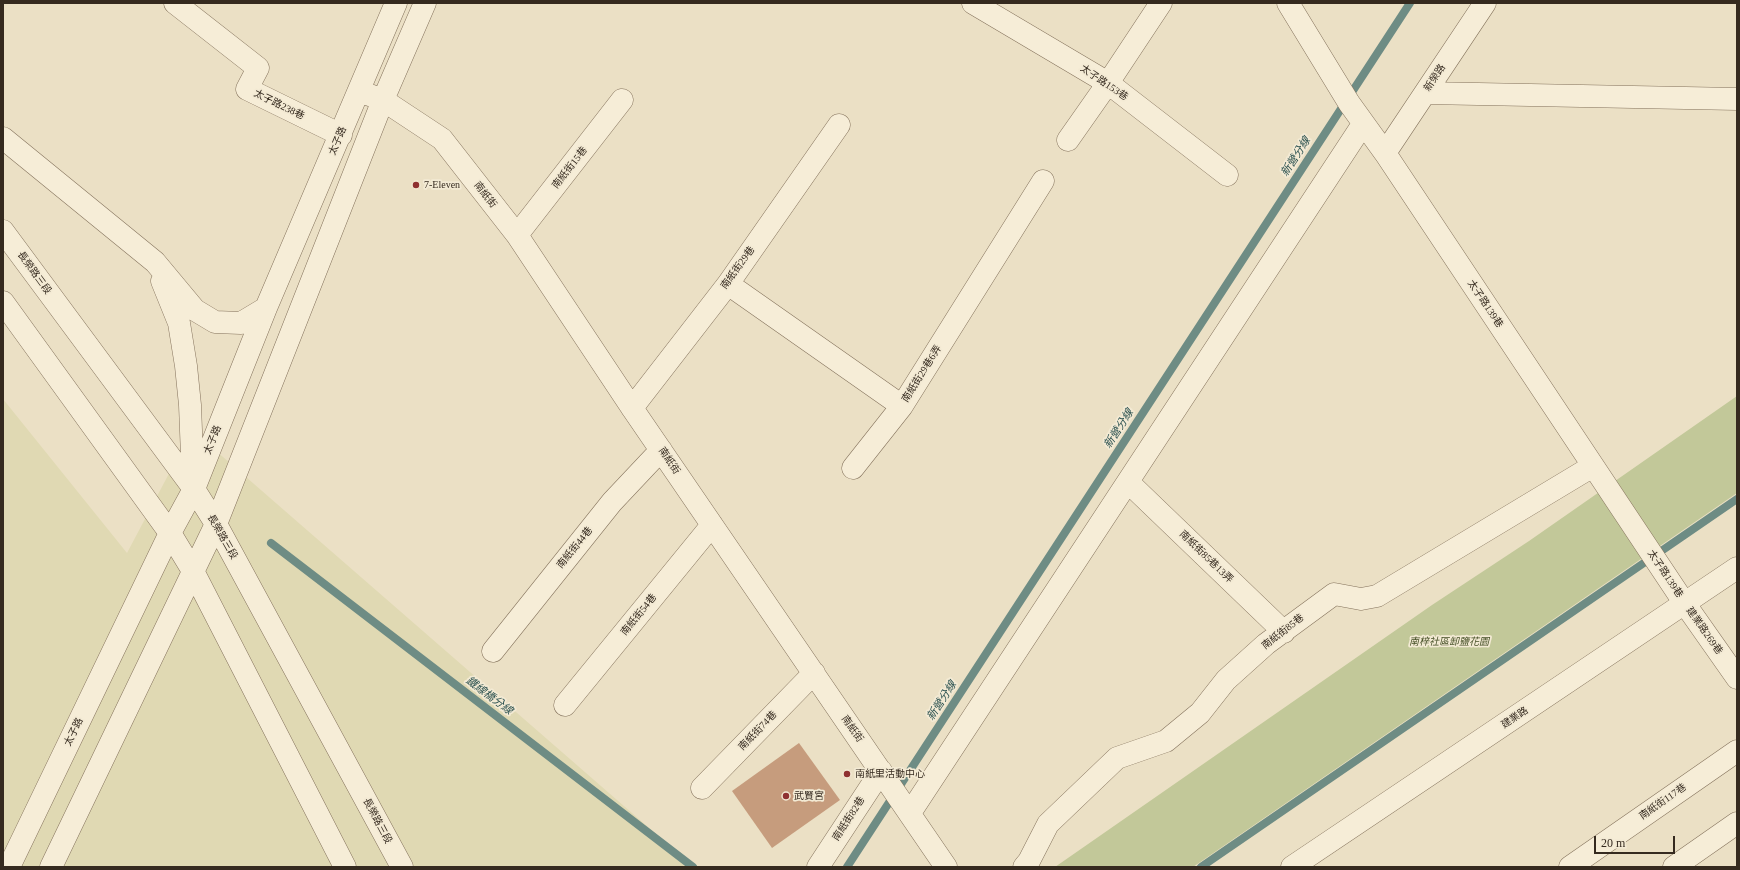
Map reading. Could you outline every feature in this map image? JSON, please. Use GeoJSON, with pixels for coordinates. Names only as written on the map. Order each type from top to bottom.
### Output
{"type":"FeatureCollection","features":[{"type":"Feature","properties":{"kind":"street","name":"太子路238巷"},"geometry":{"type":"LineString","coordinates":[[175,3],[258,68],[247,89],[341,135]]}},
{"type":"Feature","properties":{"kind":"street","name":"太子路"},"geometry":{"type":"LineString","coordinates":[[9,867],[170,533],[194,489],[266,308],[396,3]]}},
{"type":"Feature","properties":{"kind":"street"},"geometry":{"type":"LineString","coordinates":[[50,867],[216,524],[383,100],[425,3]]}},
{"type":"Feature","properties":{"kind":"street","name":"太子路153巷"},"geometry":{"type":"LineString","coordinates":[[974,3],[1108,83],[1227,175]]}},
{"type":"Feature","properties":{"kind":"street"},"geometry":{"type":"LineString","coordinates":[[1068,140],[1161,3]]}},
{"type":"Feature","properties":{"kind":"street","name":"太子路139巷"},"geometry":{"type":"LineString","coordinates":[[1288,3],[1349,103],[1385,153],[1685,604]]}},
{"type":"Feature","properties":{"kind":"street","name":"新榮路"},"geometry":{"type":"LineString","coordinates":[[1385,153],[1485,3]]}},
{"type":"Feature","properties":{"kind":"street","name":"南紙街"},"geometry":{"type":"LineString","coordinates":[[358,92],[383,100],[442,139],[517,235],[632,408],[946,867]]}},
{"type":"Feature","properties":{"kind":"street"},"geometry":{"type":"LineString","coordinates":[[1426,93],[1737,99]]}},
{"type":"Feature","properties":{"kind":"street","name":"南紙街15巷"},"geometry":{"type":"LineString","coordinates":[[517,235],[622,100]]}},
{"type":"Feature","properties":{"kind":"street"},"geometry":{"type":"LineString","coordinates":[[910,813],[1364,124]]}},
{"type":"Feature","properties":{"kind":"street","name":"南紙街29巷"},"geometry":{"type":"LineString","coordinates":[[632,408],[728,284],[839,125]]}},
{"type":"Feature","properties":{"kind":"street"},"geometry":{"type":"LineString","coordinates":[[3,138],[155,262],[195,310],[215,322],[241,323],[266,308]]}},
{"type":"Feature","properties":{"kind":"street","name":"南紙街29巷6弄"},"geometry":{"type":"LineString","coordinates":[[728,284],[902,406],[1043,181]]}},
{"type":"Feature","properties":{"kind":"street","name":"長榮路三段"},"geometry":{"type":"LineString","coordinates":[[3,231],[194,489],[216,524],[402,867]]}},
{"type":"Feature","properties":{"kind":"street"},"geometry":{"type":"LineString","coordinates":[[155,262],[178,323],[186,366],[190,405],[194,489]]}},
{"type":"Feature","properties":{"kind":"street"},"geometry":{"type":"LineString","coordinates":[[3,302],[170,533],[193,571],[345,867]]}},
{"type":"Feature","properties":{"kind":"street"},"geometry":{"type":"LineString","coordinates":[[853,468],[902,406]]}},
{"type":"Feature","properties":{"kind":"street","name":"南紙街44巷"},"geometry":{"type":"LineString","coordinates":[[493,651],[612,502],[661,450]]}},
{"type":"Feature","properties":{"kind":"street","name":"南紙街85巷"},"geometry":{"type":"LineString","coordinates":[[1024,867],[1029,861],[1048,824],[1117,758],[1166,741],[1200,714],[1226,680],[1266,644],[1334,594],[1361,599],[1377,596],[1593,466]]}},
{"type":"Feature","properties":{"kind":"street","name":"南紙街85巷13弄"},"geometry":{"type":"LineString","coordinates":[[1128,482],[1284,632]]}},
{"type":"Feature","properties":{"kind":"street","name":"南紙街54巷"},"geometry":{"type":"LineString","coordinates":[[565,705],[712,525]]}},
{"type":"Feature","properties":{"kind":"street","name":"建業路"},"geometry":{"type":"LineString","coordinates":[[1292,867],[1737,568]]}},
{"type":"Feature","properties":{"kind":"street","name":"建業路269巷"},"geometry":{"type":"LineString","coordinates":[[1685,604],[1737,678]]}},
{"type":"Feature","properties":{"kind":"street","name":"南紙街74巷"},"geometry":{"type":"LineString","coordinates":[[702,788],[814,673]]}},
{"type":"Feature","properties":{"kind":"street","name":"南紙街117巷"},"geometry":{"type":"LineString","coordinates":[[1570,867],[1737,751]]}},
{"type":"Feature","properties":{"kind":"street","name":"南紙街82巷"},"geometry":{"type":"LineString","coordinates":[[818,867],[881,771]]}},
{"type":"Feature","properties":{"kind":"street"},"geometry":{"type":"LineString","coordinates":[[1674,867],[1737,823]]}},
{"type":"Feature","properties":{"kind":"shaded area"},"geometry":{"type":"Polygon","coordinates":[[[3,399],[127,553],[192,430],[694,867],[3,867],[3,399]]]}},
{"type":"Feature","properties":{"kind":"green space","name":"南梓社區卸鹽花園"},"geometry":{"type":"Polygon","coordinates":[[[1737,396],[1737,493],[1193,867],[1055,867],[1432,605],[1529,541],[1737,396]]]}},
{"type":"Feature","properties":{"kind":"building","name":"武賢宮"},"geometry":{"type":"Polygon","coordinates":[[[799,743],[840,800],[772,848],[732,791],[799,743]]]}},
{"type":"Feature","properties":{"kind":"waterway","name":"新營分線"},"geometry":{"type":"LineString","coordinates":[[847,867],[1410,3]]}},
{"type":"Feature","properties":{"kind":"waterway"},"geometry":{"type":"LineString","coordinates":[[1201,867],[1737,499]]}},
{"type":"Feature","properties":{"kind":"waterway","name":"鐵線橋分線"},"geometry":{"type":"LineString","coordinates":[[271,543],[693,867]]}},
{"type":"Feature","properties":{"kind":"place","name":"7-Eleven"},"geometry":{"type":"Point","coordinates":[416,185]}},
{"type":"Feature","properties":{"kind":"place","name":"南紙里活動中心"},"geometry":{"type":"Point","coordinates":[847,774]}},
{"type":"Feature","properties":{"kind":"place","name":"武賢宮"},"geometry":{"type":"Point","coordinates":[786,796]}}]}
